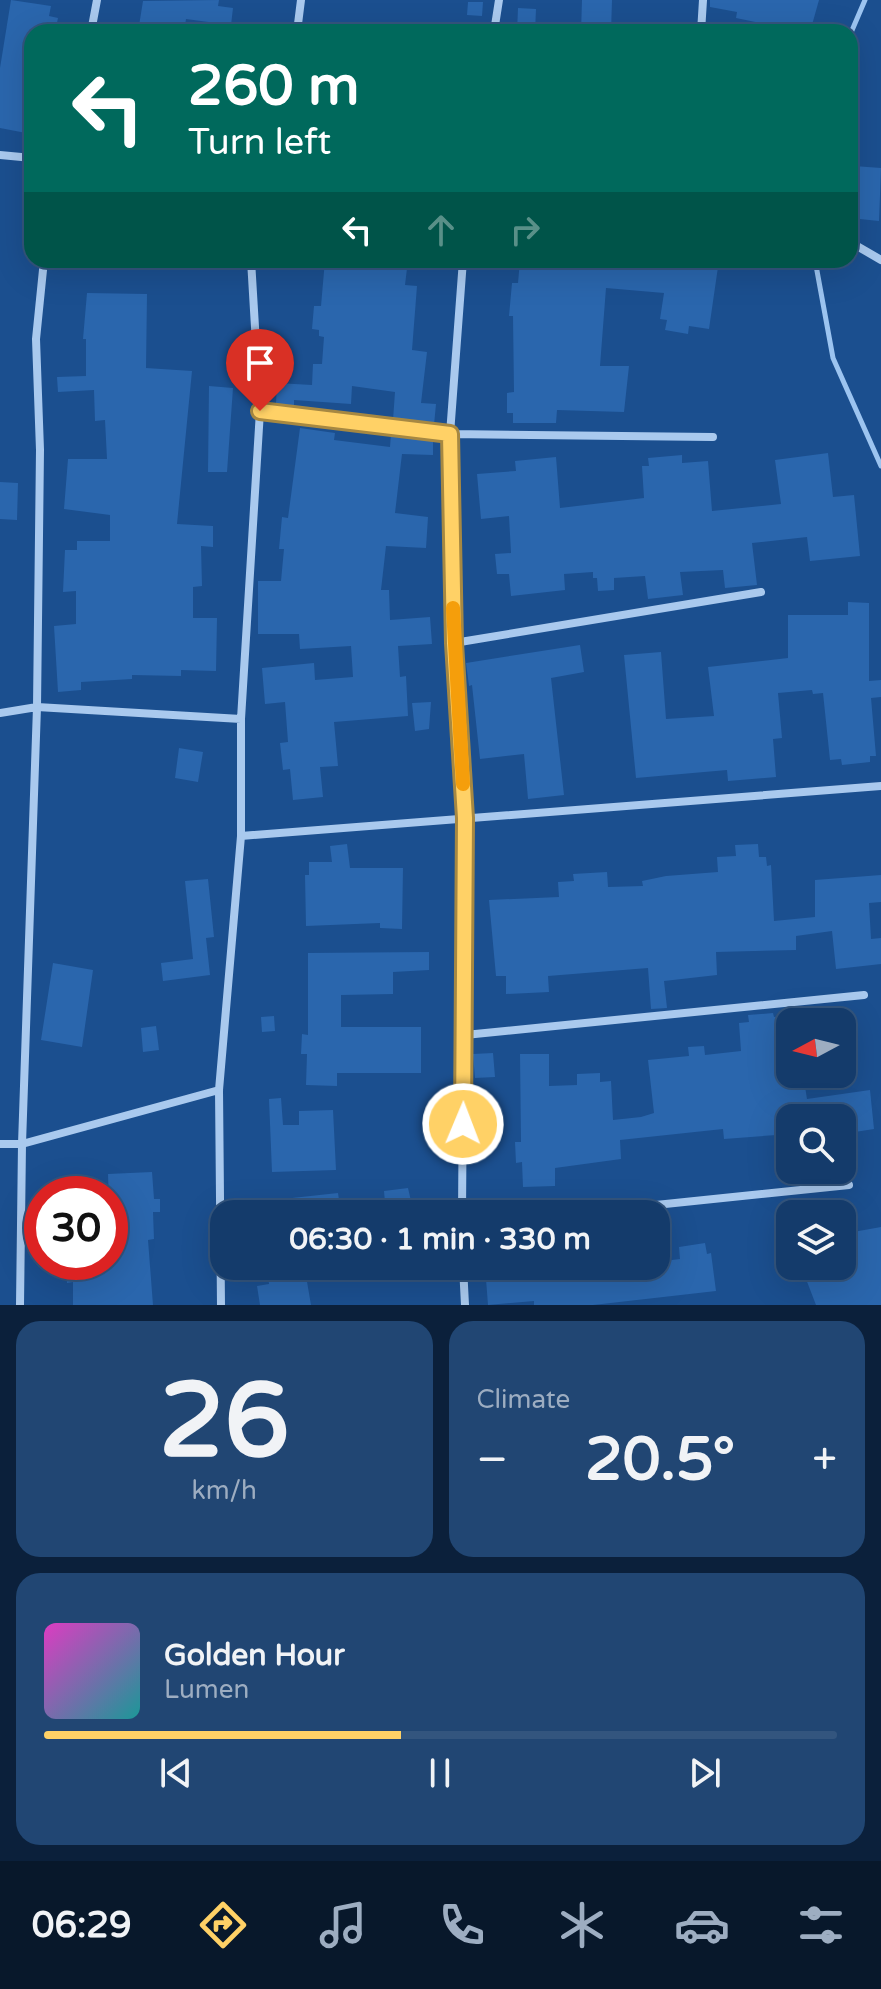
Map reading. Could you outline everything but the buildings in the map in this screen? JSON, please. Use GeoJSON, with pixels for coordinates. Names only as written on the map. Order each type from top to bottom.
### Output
{"type":"FeatureCollection","features":[{"type":"Feature","properties":{"kind":"street"},"geometry":{"type":"LineString","coordinates":[[92,24],[97,0]]}},
{"type":"Feature","properties":{"kind":"street"},"geometry":{"type":"LineString","coordinates":[[298,24],[301,0]]}},
{"type":"Feature","properties":{"kind":"street"},"geometry":{"type":"LineString","coordinates":[[495,24],[499,0]]}},
{"type":"Feature","properties":{"kind":"street"},"geometry":{"type":"LineString","coordinates":[[702,24],[703,0]]}},
{"type":"Feature","properties":{"kind":"street"},"geometry":{"type":"LineString","coordinates":[[0,155],[24,157]]}},
{"type":"Feature","properties":{"kind":"street"},"geometry":{"type":"LineString","coordinates":[[858,247],[881,260]]}},
{"type":"Feature","properties":{"kind":"street"},"geometry":{"type":"LineString","coordinates":[[20,1305],[22,1144],[37,707],[40,450],[36,339],[43,268]]}},
{"type":"Feature","properties":{"kind":"street"},"geometry":{"type":"LineString","coordinates":[[221,1305],[219,1090],[241,836],[241,719],[260,411],[251,268]]}},
{"type":"Feature","properties":{"kind":"street"},"geometry":{"type":"LineString","coordinates":[[462,268],[450,434],[454,643],[465,818],[462,1200]]}},
{"type":"Feature","properties":{"kind":"street"},"geometry":{"type":"LineString","coordinates":[[260,411],[450,434],[713,437]]}},
{"type":"Feature","properties":{"kind":"street"},"geometry":{"type":"LineString","coordinates":[[454,643],[761,592]]}},
{"type":"Feature","properties":{"kind":"street"},"geometry":{"type":"LineString","coordinates":[[0,713],[37,707],[241,719]]}},
{"type":"Feature","properties":{"kind":"street"},"geometry":{"type":"LineString","coordinates":[[241,836],[881,786]]}},
{"type":"Feature","properties":{"kind":"street"},"geometry":{"type":"LineString","coordinates":[[465,1035],[864,995]]}},
{"type":"Feature","properties":{"kind":"street"},"geometry":{"type":"LineString","coordinates":[[0,1144],[22,1144],[219,1090]]}},
{"type":"Feature","properties":{"kind":"street"},"geometry":{"type":"LineString","coordinates":[[670,1204],[849,1185]]}},
{"type":"Feature","properties":{"kind":"street"},"geometry":{"type":"LineString","coordinates":[[464,1280],[465,1305]]}},
{"type":"Feature","properties":{"kind":"waterway"},"geometry":{"type":"LineString","coordinates":[[855,24],[865,0]]}},
{"type":"Feature","properties":{"kind":"waterway"},"geometry":{"type":"LineString","coordinates":[[816,268],[833,358],[881,466]]}},
{"type":"Feature","properties":{"kind":"slow traffic"},"geometry":{"type":"LineString","coordinates":[[453,608],[463,784]]}},
{"type":"Feature","properties":{"kind":"route"},"geometry":{"type":"LineString","coordinates":[[260,411],[450,434],[454,643],[465,818],[463,1124]]}}]}
